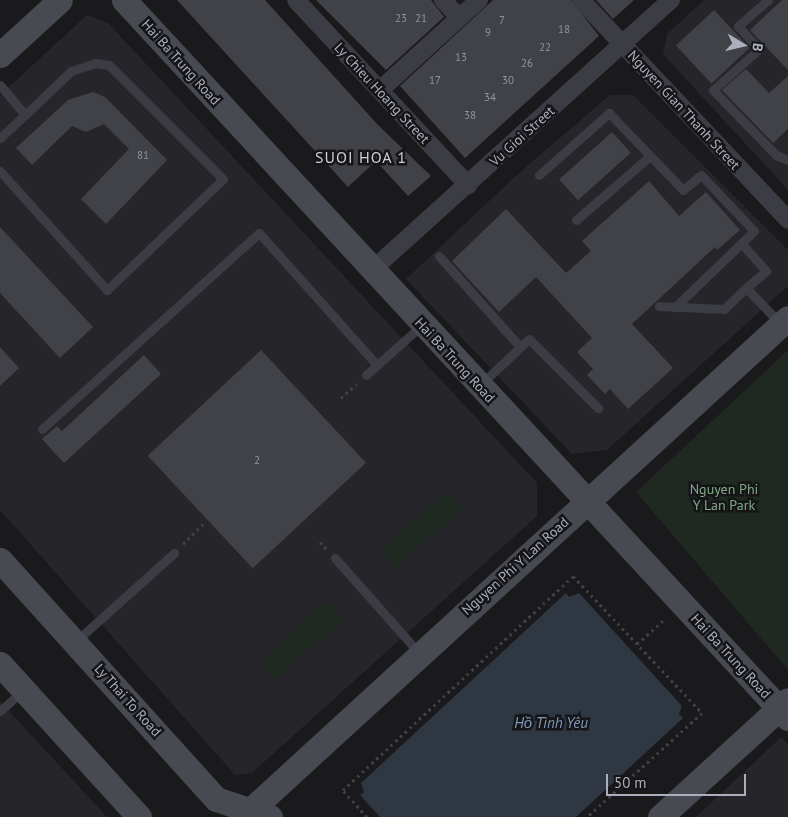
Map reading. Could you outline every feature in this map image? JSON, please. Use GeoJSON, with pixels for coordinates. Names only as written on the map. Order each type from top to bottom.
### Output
{"type":"FeatureCollection","features":[{"type":"Feature","properties":{"kind":"main road"},"geometry":{"type":"LineString","coordinates":[[0,55],[60,0]]}},
{"type":"Feature","properties":{"kind":"main road","name":"Hai Ba Trung Road"},"geometry":{"type":"LineString","coordinates":[[124,0],[422,325],[785,709]]}},
{"type":"Feature","properties":{"kind":"main road","name":"Nguyen Phi Y Lan Road"},"geometry":{"type":"LineString","coordinates":[[255,815],[419,653],[784,321]]}},
{"type":"Feature","properties":{"kind":"main road","name":"Ly Thai To Road"},"geometry":{"type":"LineString","coordinates":[[0,560],[76,641],[216,799],[255,815]]}},
{"type":"Feature","properties":{"kind":"main road"},"geometry":{"type":"LineString","coordinates":[[0,664],[139,817]]}},
{"type":"Feature","properties":{"kind":"main road"},"geometry":{"type":"LineString","coordinates":[[660,817],[785,709]]}},
{"type":"Feature","properties":{"kind":"street","name":"Ly Chieu Hoang Street"},"geometry":{"type":"LineString","coordinates":[[296,0],[468,185]]}},
{"type":"Feature","properties":{"kind":"street"},"geometry":{"type":"LineString","coordinates":[[443,0],[458,18]]}},
{"type":"Feature","properties":{"kind":"street"},"geometry":{"type":"LineString","coordinates":[[380,90],[479,0]]}},
{"type":"Feature","properties":{"kind":"street","name":"Nguyen Gian Thanh Street"},"geometry":{"type":"LineString","coordinates":[[581,0],[788,220]]}},
{"type":"Feature","properties":{"kind":"street","name":"Vu Gioi Street"},"geometry":{"type":"LineString","coordinates":[[372,270],[671,0]]}},
{"type":"Feature","properties":{"kind":"lane"},"geometry":{"type":"LineString","coordinates":[[768,0],[738,26],[759,49],[713,90],[776,156],[788,160]]}},
{"type":"Feature","properties":{"kind":"lane"},"geometry":{"type":"LineString","coordinates":[[0,138],[71,70],[96,63],[109,65],[223,179],[107,290],[0,171]]}},
{"type":"Feature","properties":{"kind":"lane"},"geometry":{"type":"LineString","coordinates":[[0,85],[25,114]]}},
{"type":"Feature","properties":{"kind":"lane"},"geometry":{"type":"LineString","coordinates":[[540,175],[609,112],[683,190],[701,175],[754,231],[675,306]]}},
{"type":"Feature","properties":{"kind":"lane"},"geometry":{"type":"LineString","coordinates":[[576,220],[650,156]]}},
{"type":"Feature","properties":{"kind":"lane"},"geometry":{"type":"LineString","coordinates":[[42,429],[259,233],[377,365]]}},
{"type":"Feature","properties":{"kind":"lane"},"geometry":{"type":"LineString","coordinates":[[659,306],[724,309],[766,271],[741,243]]}},
{"type":"Feature","properties":{"kind":"lane"},"geometry":{"type":"LineString","coordinates":[[439,256],[520,347]]}},
{"type":"Feature","properties":{"kind":"lane"},"geometry":{"type":"LineString","coordinates":[[746,288],[784,321]]}},
{"type":"Feature","properties":{"kind":"lane"},"geometry":{"type":"LineString","coordinates":[[366,375],[422,325]]}},
{"type":"Feature","properties":{"kind":"lane"},"geometry":{"type":"LineString","coordinates":[[479,386],[529,339],[598,408]]}},
{"type":"Feature","properties":{"kind":"lane"},"geometry":{"type":"LineString","coordinates":[[76,641],[174,553]]}},
{"type":"Feature","properties":{"kind":"lane"},"geometry":{"type":"LineString","coordinates":[[335,558],[419,653]]}},
{"type":"Feature","properties":{"kind":"lane"},"geometry":{"type":"LineString","coordinates":[[0,712],[23,690]]}},
{"type":"Feature","properties":{"kind":"path"},"geometry":{"type":"LineString","coordinates":[[341,398],[366,375]]}},
{"type":"Feature","properties":{"kind":"path"},"geometry":{"type":"LineString","coordinates":[[174,553],[206,522]]}},
{"type":"Feature","properties":{"kind":"path"},"geometry":{"type":"LineString","coordinates":[[368,817],[343,790],[573,576],[702,713],[587,817]]}},
{"type":"Feature","properties":{"kind":"path"},"geometry":{"type":"LineString","coordinates":[[637,644],[665,619]]}},
{"type":"Feature","properties":{"kind":"shaded area"},"geometry":{"type":"Polygon","coordinates":[[[704,0],[788,0],[788,190],[663,54],[667,34],[704,0]]]}},
{"type":"Feature","properties":{"kind":"shaded area"},"geometry":{"type":"Polygon","coordinates":[[[87,15],[108,23],[537,483],[537,516],[252,773],[235,775],[0,510],[0,95],[87,15]]]}},
{"type":"Feature","properties":{"kind":"shaded area"},"geometry":{"type":"Polygon","coordinates":[[[610,95],[633,95],[788,250],[788,286],[607,450],[572,454],[406,279],[519,173],[610,95]]]}},
{"type":"Feature","properties":{"kind":"shaded area"},"geometry":{"type":"Polygon","coordinates":[[[0,701],[107,817],[0,817],[0,701]]]}},
{"type":"Feature","properties":{"kind":"shaded area"},"geometry":{"type":"Polygon","coordinates":[[[781,737],[788,744],[788,817],[696,817],[781,737]]]}},
{"type":"Feature","properties":{"kind":"green space","name":"Nguyen Phi Y Lan Park"},"geometry":{"type":"Polygon","coordinates":[[[788,350],[788,668],[787,669],[636,492],[788,350]]]}},
{"type":"Feature","properties":{"kind":"green space"},"geometry":{"type":"Polygon","coordinates":[[[447,490],[463,507],[398,568],[382,551],[447,490]]]}},
{"type":"Feature","properties":{"kind":"green space"},"geometry":{"type":"Polygon","coordinates":[[[326,602],[342,620],[276,679],[260,662],[326,602]]]}},
{"type":"Feature","properties":{"kind":"water","name":"Hồ Tình Yêu"},"geometry":{"type":"Polygon","coordinates":[[[566,593],[569,597],[579,593],[682,706],[679,714],[683,718],[576,817],[380,817],[360,795],[364,792],[361,783],[566,593]]]}},
{"type":"Feature","properties":{"kind":"building"},"geometry":{"type":"Polygon","coordinates":[[[177,0],[265,0],[378,125],[431,176],[408,196],[376,161],[348,187],[177,0]]]}},
{"type":"Feature","properties":{"kind":"building"},"geometry":{"type":"Polygon","coordinates":[[[316,0],[431,0],[444,17],[386,70],[316,0]]]}},
{"type":"Feature","properties":{"kind":"building"},"geometry":{"type":"Polygon","coordinates":[[[493,0],[571,0],[599,36],[465,158],[400,86],[493,0]]]}},
{"type":"Feature","properties":{"kind":"building"},"geometry":{"type":"Polygon","coordinates":[[[596,0],[634,0],[613,19],[596,0]]]}},
{"type":"Feature","properties":{"kind":"building"},"geometry":{"type":"Polygon","coordinates":[[[782,0],[788,0],[788,70],[750,30],[782,0]]]}},
{"type":"Feature","properties":{"kind":"building"},"geometry":{"type":"Polygon","coordinates":[[[714,10],[749,48],[711,83],[676,45],[714,10]]]}},
{"type":"Feature","properties":{"kind":"building"},"geometry":{"type":"Polygon","coordinates":[[[746,69],[769,93],[788,76],[788,129],[773,143],[722,90],[746,69]]]}},
{"type":"Feature","properties":{"kind":"building"},"geometry":{"type":"Polygon","coordinates":[[[93,92],[105,97],[167,160],[106,224],[81,199],[129,149],[104,124],[86,132],[72,126],[32,165],[16,148],[68,100],[93,92]]]}},
{"type":"Feature","properties":{"kind":"building"},"geometry":{"type":"Polygon","coordinates":[[[612,132],[631,153],[578,200],[559,180],[612,132]]]}},
{"type":"Feature","properties":{"kind":"building"},"geometry":{"type":"Polygon","coordinates":[[[649,181],[679,216],[706,192],[740,230],[717,250],[715,247],[632,324],[673,368],[628,409],[610,389],[605,394],[587,375],[593,369],[577,352],[592,338],[536,277],[499,312],[452,261],[506,209],[566,273],[591,251],[582,241],[649,181]]]}},
{"type":"Feature","properties":{"kind":"building"},"geometry":{"type":"Polygon","coordinates":[[[0,227],[93,327],[60,358],[0,293],[0,227]]]}},
{"type":"Feature","properties":{"kind":"building"},"geometry":{"type":"Polygon","coordinates":[[[0,347],[19,368],[0,386],[0,347]]]}},
{"type":"Feature","properties":{"kind":"building"},"geometry":{"type":"Polygon","coordinates":[[[261,350],[366,463],[253,568],[148,456],[261,350]]]}},
{"type":"Feature","properties":{"kind":"building"},"geometry":{"type":"Polygon","coordinates":[[[144,355],[161,374],[64,463],[42,439],[57,426],[62,431],[144,355]]]}},
{"type":"Feature","properties":{"kind":"district","name":"SUOI HOA 1"},"geometry":{"type":"Point","coordinates":[361,157]}}]}
